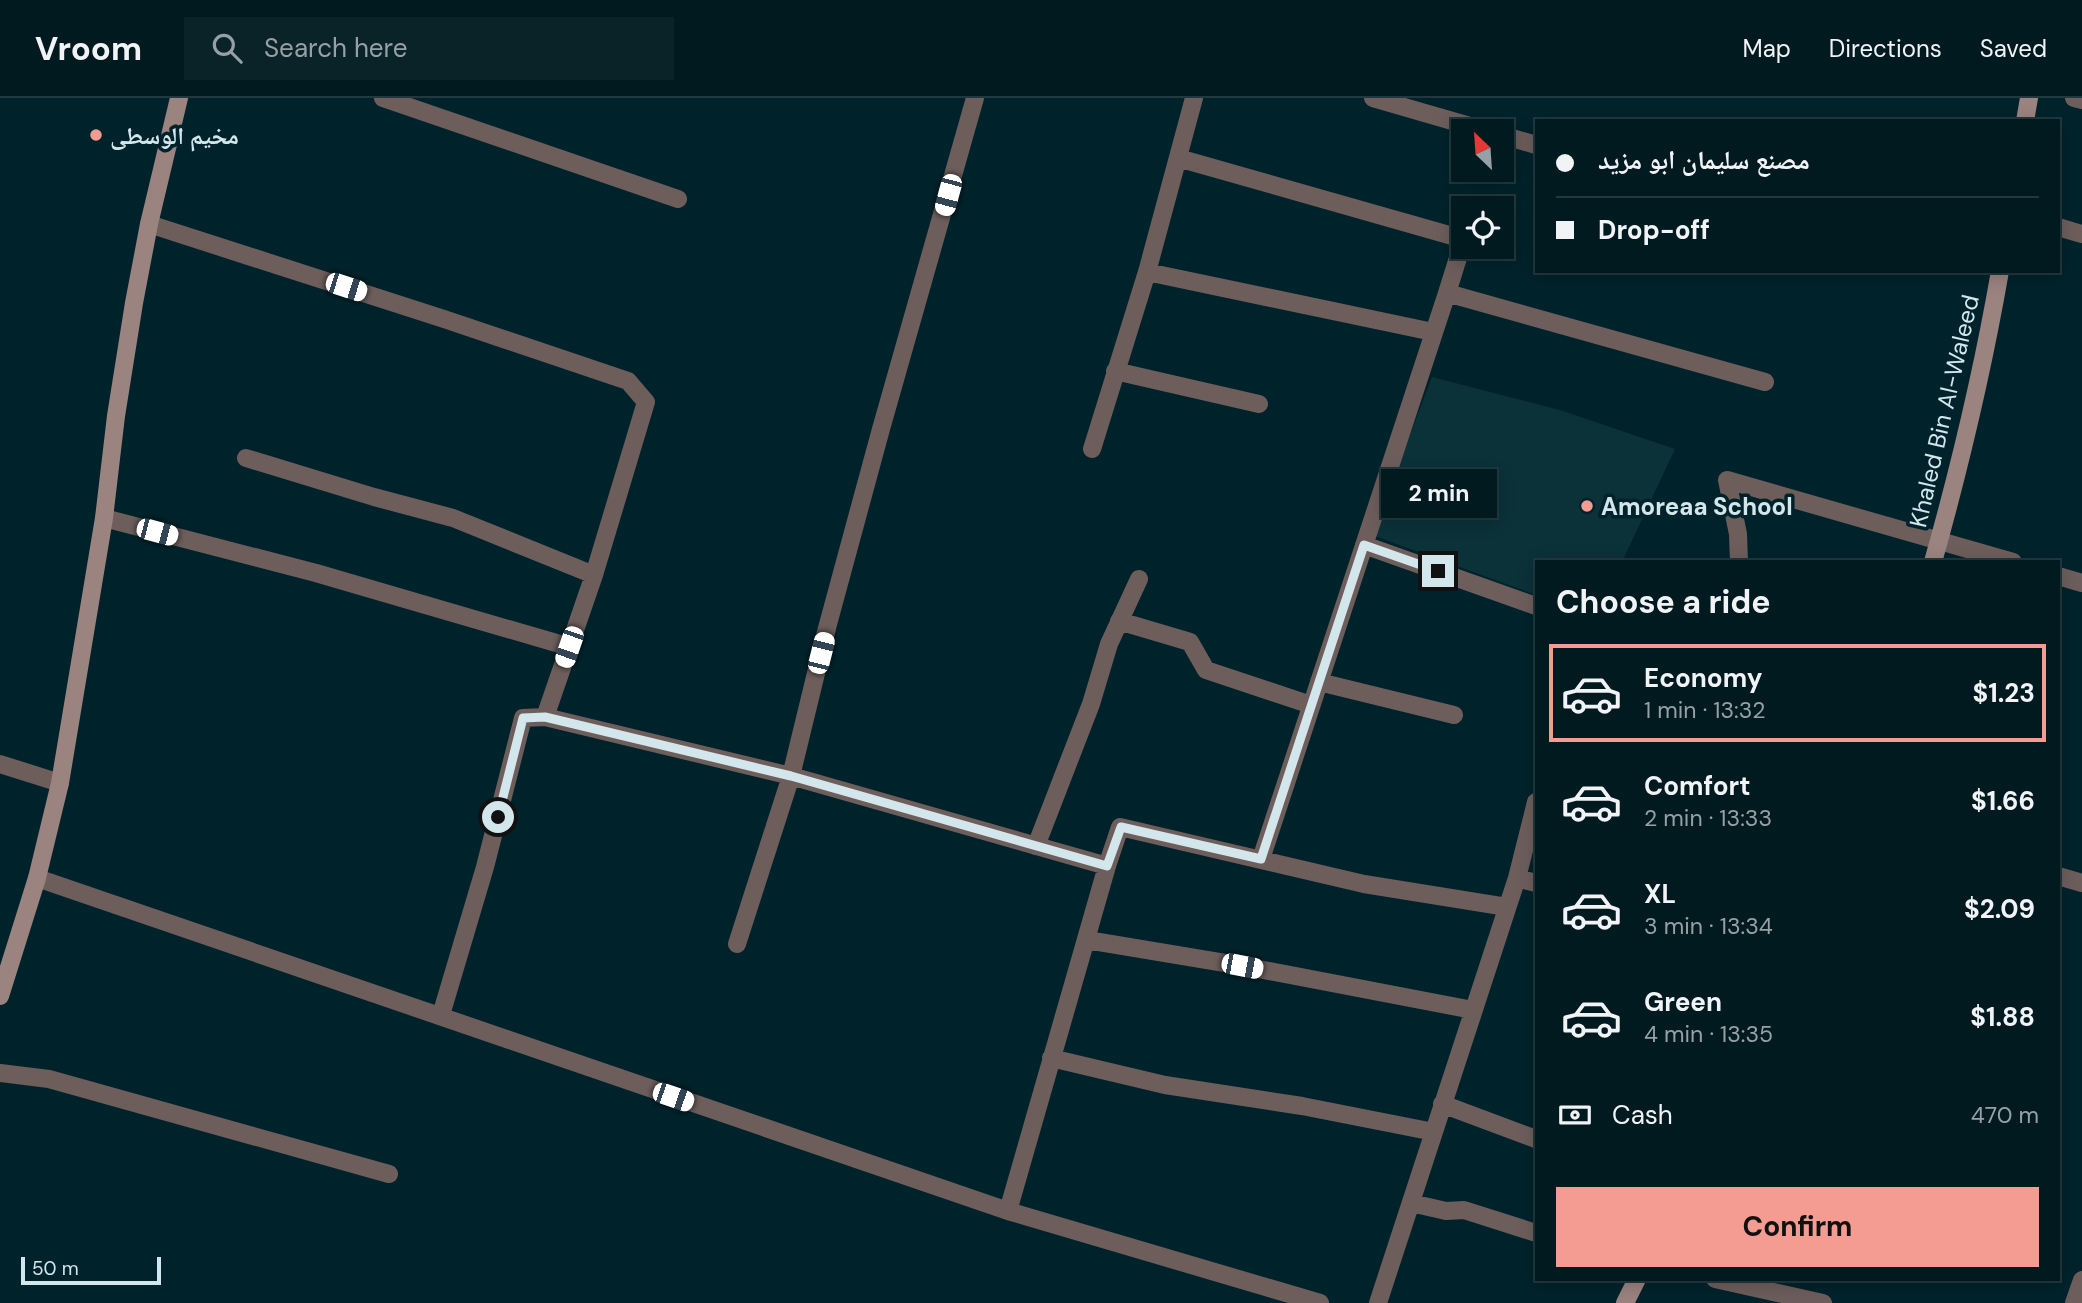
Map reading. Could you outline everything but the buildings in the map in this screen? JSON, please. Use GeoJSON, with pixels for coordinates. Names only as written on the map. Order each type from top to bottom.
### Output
{"type":"FeatureCollection","features":[{"type":"Feature","properties":{"kind":"street"},"geometry":{"type":"LineString","coordinates":[[1,992],[37,878],[60,783],[149,224],[179,98]]}},
{"type":"Feature","properties":{"kind":"street"},"geometry":{"type":"LineString","coordinates":[[383,98],[678,199]]}},
{"type":"Feature","properties":{"kind":"street"},"geometry":{"type":"LineString","coordinates":[[737,944],[791,776],[827,628],[975,98]]}},
{"type":"Feature","properties":{"kind":"street"},"geometry":{"type":"LineString","coordinates":[[1091,449],[1147,272],[1194,98]]}},
{"type":"Feature","properties":{"kind":"street"},"geometry":{"type":"LineString","coordinates":[[1373,98],[1451,121]]}},
{"type":"Feature","properties":{"kind":"street"},"geometry":{"type":"LineString","coordinates":[[2025,119],[2029,98]]}},
{"type":"Feature","properties":{"kind":"street"},"geometry":{"type":"LineString","coordinates":[[2074,98],[2082,100]]}},
{"type":"Feature","properties":{"kind":"street"},"geometry":{"type":"LineString","coordinates":[[1514,139],[1535,145]]}},
{"type":"Feature","properties":{"kind":"street"},"geometry":{"type":"LineString","coordinates":[[1178,158],[1451,238]]}},
{"type":"Feature","properties":{"kind":"street"},"geometry":{"type":"LineString","coordinates":[[149,224],[431,314],[628,381],[646,402],[594,575],[545,717]]}},
{"type":"Feature","properties":{"kind":"street"},"geometry":{"type":"LineString","coordinates":[[2060,228],[2082,234]]}},
{"type":"Feature","properties":{"kind":"street"},"geometry":{"type":"LineString","coordinates":[[1261,859],[1457,259]]}},
{"type":"Feature","properties":{"kind":"street"},"geometry":{"type":"LineString","coordinates":[[1147,272],[1433,332]]}},
{"type":"Feature","properties":{"kind":"street","name":"Khaled Bin Al-Waleed"},"geometry":{"type":"LineString","coordinates":[[1934,560],[1990,325],[2000,273]]}},
{"type":"Feature","properties":{"kind":"street"},"geometry":{"type":"LineString","coordinates":[[1447,293],[1765,382]]}},
{"type":"Feature","properties":{"kind":"street"},"geometry":{"type":"LineString","coordinates":[[1115,371],[1259,404]]}},
{"type":"Feature","properties":{"kind":"street"},"geometry":{"type":"LineString","coordinates":[[246,458],[374,498],[453,518],[594,575]]}},
{"type":"Feature","properties":{"kind":"street"},"geometry":{"type":"LineString","coordinates":[[1739,560],[1738,534],[1727,480],[2006,560]]}},
{"type":"Feature","properties":{"kind":"street"},"geometry":{"type":"LineString","coordinates":[[104,518],[316,573],[569,647]]}},
{"type":"Feature","properties":{"kind":"street"},"geometry":{"type":"LineString","coordinates":[[1364,545],[1535,606]]}},
{"type":"Feature","properties":{"kind":"street"},"geometry":{"type":"LineString","coordinates":[[2060,577],[2082,583]]}},
{"type":"Feature","properties":{"kind":"street"},"geometry":{"type":"LineString","coordinates":[[1036,846],[1091,704],[1109,644],[1139,579]]}},
{"type":"Feature","properties":{"kind":"street"},"geometry":{"type":"LineString","coordinates":[[1119,621],[1190,642],[1206,670],[1311,705]]}},
{"type":"Feature","properties":{"kind":"street"},"geometry":{"type":"LineString","coordinates":[[1319,682],[1454,715]]}},
{"type":"Feature","properties":{"kind":"street"},"geometry":{"type":"LineString","coordinates":[[441,1015],[485,866],[523,718],[545,717],[791,776],[1107,866]]}},
{"type":"Feature","properties":{"kind":"street"},"geometry":{"type":"LineString","coordinates":[[0,764],[60,783]]}},
{"type":"Feature","properties":{"kind":"street"},"geometry":{"type":"LineString","coordinates":[[1378,1303],[1517,878],[1535,806]]}},
{"type":"Feature","properties":{"kind":"street"},"geometry":{"type":"LineString","coordinates":[[1008,1211],[1107,866],[1121,827],[1364,884],[1507,907]]}},
{"type":"Feature","properties":{"kind":"street"},"geometry":{"type":"LineString","coordinates":[[2060,877],[2082,883]]}},
{"type":"Feature","properties":{"kind":"street"},"geometry":{"type":"LineString","coordinates":[[37,878],[1008,1211],[1320,1303]]}},
{"type":"Feature","properties":{"kind":"street"},"geometry":{"type":"LineString","coordinates":[[1517,878],[1535,883]]}},
{"type":"Feature","properties":{"kind":"street"},"geometry":{"type":"LineString","coordinates":[[1087,940],[1473,1010]]}},
{"type":"Feature","properties":{"kind":"street"},"geometry":{"type":"LineString","coordinates":[[1051,1058],[1165,1085],[1302,1106],[1434,1132]]}},
{"type":"Feature","properties":{"kind":"street"},"geometry":{"type":"LineString","coordinates":[[0,1073],[49,1079],[389,1174]]}},
{"type":"Feature","properties":{"kind":"street"},"geometry":{"type":"LineString","coordinates":[[1442,1104],[1535,1139]]}},
{"type":"Feature","properties":{"kind":"street"},"geometry":{"type":"LineString","coordinates":[[1411,1203],[1446,1211],[1464,1210],[1535,1233]]}},
{"type":"Feature","properties":{"kind":"street"},"geometry":{"type":"LineString","coordinates":[[2074,1303],[2082,1280]]}},
{"type":"Feature","properties":{"kind":"street"},"geometry":{"type":"LineString","coordinates":[[1625,1303],[1636,1281]]}},
{"type":"Feature","properties":{"kind":"street"},"geometry":{"type":"LineString","coordinates":[[1724,1281],[1823,1303]]}},
{"type":"Feature","properties":{"kind":"shaded area"},"geometry":{"type":"Polygon","coordinates":[[[1432,377],[1560,410],[1675,449],[1623,560],[1535,560],[1535,595],[1372,535],[1432,377]]]}},
{"type":"Feature","properties":{"kind":"place","name":"مخيم الوسطى"},"geometry":{"type":"Point","coordinates":[96,135]}},
{"type":"Feature","properties":{"kind":"place","name":"Amoreaa School"},"geometry":{"type":"Point","coordinates":[1587,506]}},
{"type":"Feature","properties":{"kind":"route"},"geometry":{"type":"LineString","coordinates":[[498,817],[523,718],[545,717],[791,776],[1107,866],[1121,827],[1261,859],[1364,545],[1438,571]]}}]}
